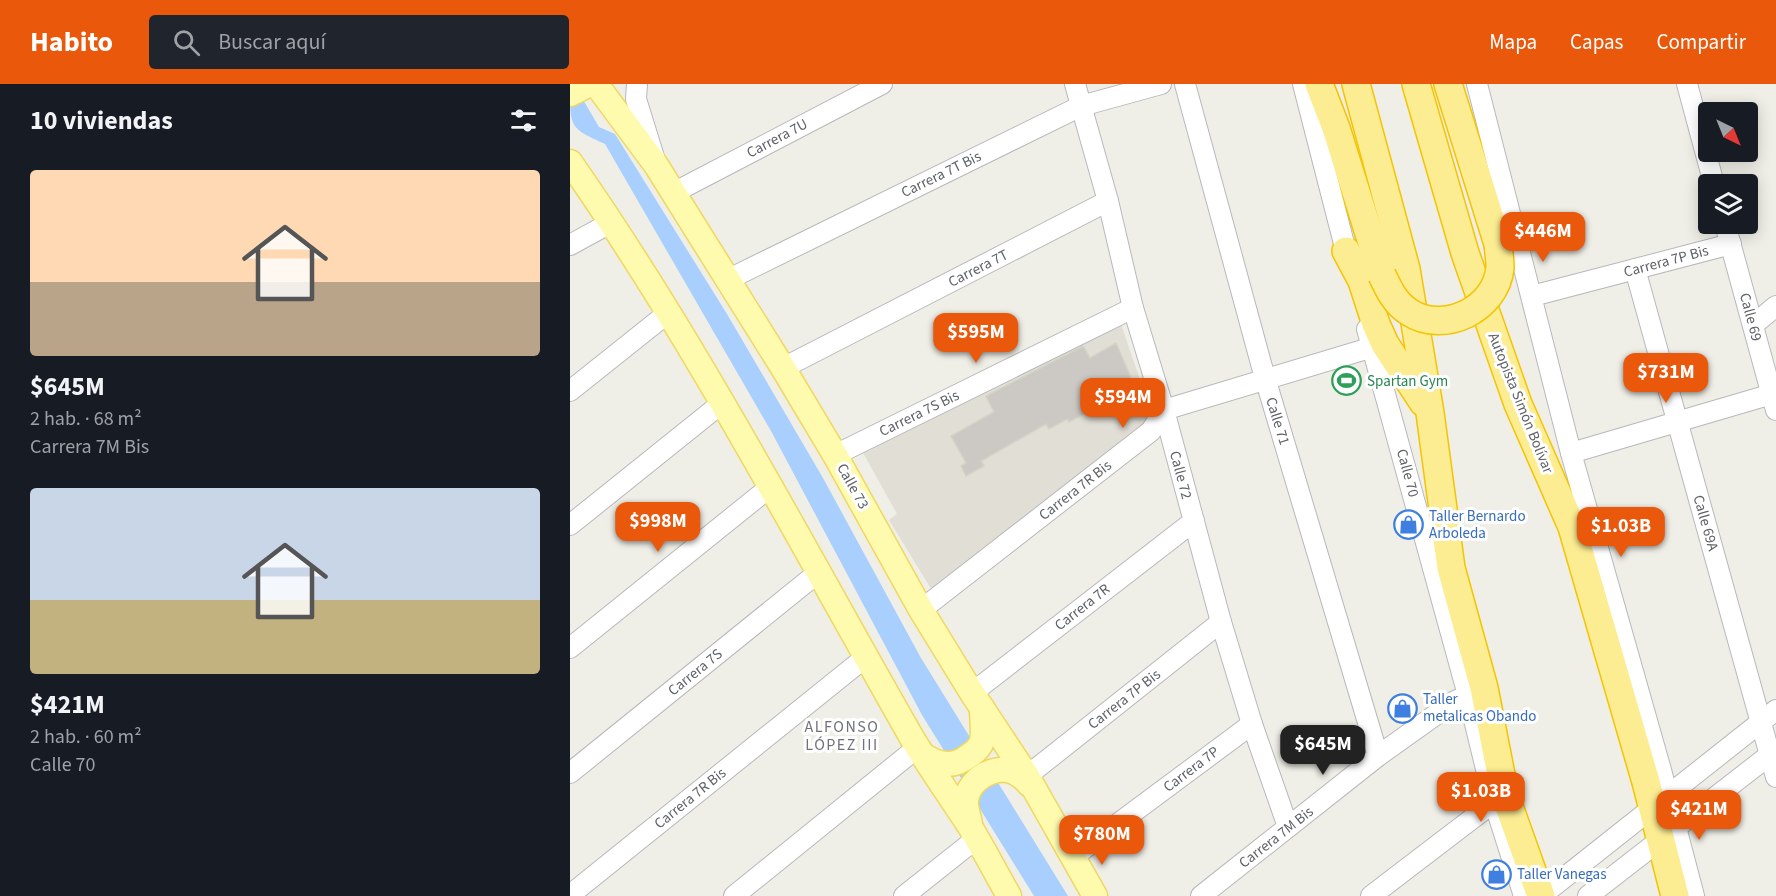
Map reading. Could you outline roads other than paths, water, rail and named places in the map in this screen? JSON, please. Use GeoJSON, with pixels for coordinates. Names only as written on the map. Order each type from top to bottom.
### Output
{"type":"FeatureCollection","features":[{"type":"Feature","properties":{"kind":"highway"},"geometry":{"type":"LineString","coordinates":[[1319,84],[1336,128],[1382,275],[1392,297],[1410,313],[1432,321],[1456,319],[1477,308],[1492,291],[1500,268],[1498,244],[1448,85]]}},
{"type":"Feature","properties":{"kind":"highway"},"geometry":{"type":"LineString","coordinates":[[1330,84],[1336,128]]}},
{"type":"Feature","properties":{"kind":"highway"},"geometry":{"type":"LineString","coordinates":[[1356,84],[1406,269],[1430,413],[1451,568],[1500,799]]}},
{"type":"Feature","properties":{"kind":"highway","name":"Autopista Simón Bolívar"},"geometry":{"type":"LineString","coordinates":[[1416,84],[1465,254],[1518,404],[1572,527],[1637,752],[1660,802],[1668,834],[1675,896]]}},
{"type":"Feature","properties":{"kind":"highway"},"geometry":{"type":"LineString","coordinates":[[1346,252],[1362,281],[1385,344],[1430,413]]}},
{"type":"Feature","properties":{"kind":"highway"},"geometry":{"type":"LineString","coordinates":[[1604,636],[1634,673]]}},
{"type":"Feature","properties":{"kind":"highway"},"geometry":{"type":"LineString","coordinates":[[1476,692],[1479,739],[1500,799],[1541,896]]}},
{"type":"Feature","properties":{"kind":"highway"},"geometry":{"type":"LineString","coordinates":[[1637,752],[1641,702]]}},
{"type":"Feature","properties":{"kind":"main road"},"geometry":{"type":"LineString","coordinates":[[570,94],[590,84]]}},
{"type":"Feature","properties":{"kind":"main road","name":"Calle 73"},"geometry":{"type":"LineString","coordinates":[[596,84],[656,165],[783,369],[835,455],[921,610],[1026,779],[1095,896]]}},
{"type":"Feature","properties":{"kind":"main road"},"geometry":{"type":"LineString","coordinates":[[570,162],[580,182],[612,222],[669,312],[867,656],[971,824],[1010,896]]}},
{"type":"Feature","properties":{"kind":"main road"},"geometry":{"type":"LineString","coordinates":[[927,755],[951,765],[964,760],[978,748],[983,735],[977,701]]}},
{"type":"Feature","properties":{"kind":"main road"},"geometry":{"type":"LineString","coordinates":[[971,824],[969,790],[983,776],[997,770],[1006,770],[1026,779]]}},
{"type":"Feature","properties":{"kind":"street"},"geometry":{"type":"LineString","coordinates":[[637,84],[636,99],[656,165]]}},
{"type":"Feature","properties":{"kind":"street","name":"Carrera 7U"},"geometry":{"type":"LineString","coordinates":[[673,193],[882,84]]}},
{"type":"Feature","properties":{"kind":"street","name":"Calle 72"},"geometry":{"type":"LineString","coordinates":[[1075,84],[1108,201],[1133,308],[1164,410],[1221,622],[1252,724],[1288,827]]}},
{"type":"Feature","properties":{"kind":"street","name":"Carrera 7T Bis"},"geometry":{"type":"LineString","coordinates":[[727,280],[1081,106],[1161,84]]}},
{"type":"Feature","properties":{"kind":"street","name":"Calle 71"},"geometry":{"type":"LineString","coordinates":[[1185,84],[1265,378],[1378,756]]}},
{"type":"Feature","properties":{"kind":"street","name":"Calle 70"},"geometry":{"type":"LineString","coordinates":[[1303,84],[1373,347],[1476,692]]}},
{"type":"Feature","properties":{"kind":"street"},"geometry":{"type":"LineString","coordinates":[[1477,84],[1571,453],[1634,673],[1660,802]]}},
{"type":"Feature","properties":{"kind":"street"},"geometry":{"type":"LineString","coordinates":[[1687,84],[1711,174]]}},
{"type":"Feature","properties":{"kind":"street","name":"Carrera 7T"},"geometry":{"type":"LineString","coordinates":[[783,369],[1108,201]]}},
{"type":"Feature","properties":{"kind":"street"},"geometry":{"type":"LineString","coordinates":[[570,245],[612,222]]}},
{"type":"Feature","properties":{"kind":"street","name":"Calle 69"},"geometry":{"type":"LineString","coordinates":[[1728,234],[1774,402]]}},
{"type":"Feature","properties":{"kind":"street","name":"Carrera 7P Bis"},"geometry":{"type":"LineString","coordinates":[[1532,296],[1731,244]]}},
{"type":"Feature","properties":{"kind":"street","name":"Calle 69A"},"geometry":{"type":"LineString","coordinates":[[1635,269],[1677,420],[1769,716],[1776,777]]}},
{"type":"Feature","properties":{"kind":"street"},"geometry":{"type":"LineString","coordinates":[[1753,325],[1776,306]]}},
{"type":"Feature","properties":{"kind":"street","name":"Carrera 7S Bis"},"geometry":{"type":"LineString","coordinates":[[835,455],[1133,308]]}},
{"type":"Feature","properties":{"kind":"street"},"geometry":{"type":"LineString","coordinates":[[570,391],[669,312]]}},
{"type":"Feature","properties":{"kind":"street"},"geometry":{"type":"LineString","coordinates":[[1164,410],[1373,347]]}},
{"type":"Feature","properties":{"kind":"street"},"geometry":{"type":"LineString","coordinates":[[1571,453],[1677,420],[1774,402]]}},
{"type":"Feature","properties":{"kind":"street"},"geometry":{"type":"LineString","coordinates":[[570,525],[722,404]]}},
{"type":"Feature","properties":{"kind":"street","name":"Carrera 7R Bis"},"geometry":{"type":"LineString","coordinates":[[921,610],[1151,431],[1164,410]]}},
{"type":"Feature","properties":{"kind":"street"},"geometry":{"type":"LineString","coordinates":[[570,648],[771,487]]}},
{"type":"Feature","properties":{"kind":"street","name":"Carrera 7R"},"geometry":{"type":"LineString","coordinates":[[977,701],[1194,521]]}},
{"type":"Feature","properties":{"kind":"street","name":"Carrera 7S"},"geometry":{"type":"LineString","coordinates":[[570,773],[820,571]]}},
{"type":"Feature","properties":{"kind":"street","name":"Carrera 7P Bis"},"geometry":{"type":"LineString","coordinates":[[1026,779],[1221,622]]}},
{"type":"Feature","properties":{"kind":"street","name":"Carrera 7R Bis"},"geometry":{"type":"LineString","coordinates":[[574,891],[867,656]]}},
{"type":"Feature","properties":{"kind":"street","name":"Carrera 7M Bis"},"geometry":{"type":"LineString","coordinates":[[1201,896],[1378,756],[1455,701],[1476,692]]}},
{"type":"Feature","properties":{"kind":"street"},"geometry":{"type":"LineString","coordinates":[[1541,896],[1769,716]]}},
{"type":"Feature","properties":{"kind":"street","name":"Carrera 7P"},"geometry":{"type":"LineString","coordinates":[[1073,857],[1252,724]]}},
{"type":"Feature","properties":{"kind":"street"},"geometry":{"type":"LineString","coordinates":[[1588,896],[1773,753]]}},
{"type":"Feature","properties":{"kind":"street"},"geometry":{"type":"LineString","coordinates":[[734,896],[927,755]]}},
{"type":"Feature","properties":{"kind":"street"},"geometry":{"type":"LineString","coordinates":[[1371,896],[1500,799],[1524,896]]}},
{"type":"Feature","properties":{"kind":"street"},"geometry":{"type":"LineString","coordinates":[[904,896],[967,846],[971,824]]}},
{"type":"Feature","properties":{"kind":"street"},"geometry":{"type":"LineString","coordinates":[[1668,834],[1694,896]]}},
{"type":"Feature","properties":{"kind":"water"},"geometry":{"type":"Polygon","coordinates":[[[570,87],[585,103],[599,127],[615,134],[727,314],[823,478],[921,658],[1068,896],[1034,896],[922,715],[771,431],[605,144],[585,134],[574,125],[570,87]]]}},
{"type":"Feature","properties":{"kind":"place","name":"Spartan Gym"},"geometry":{"type":"Point","coordinates":[1346,381]}},
{"type":"Feature","properties":{"kind":"place","name":"Taller Bernardo Arboleda"},"geometry":{"type":"Point","coordinates":[1408,525]}},
{"type":"Feature","properties":{"kind":"place","name":"Taller metalicas Obando"},"geometry":{"type":"Point","coordinates":[1402,708]}},
{"type":"Feature","properties":{"kind":"place","name":"Taller Vanegas"},"geometry":{"type":"Point","coordinates":[1496,874]}},
{"type":"Feature","properties":{"kind":"district","name":"ALFONSO LÓPEZ III"},"geometry":{"type":"Point","coordinates":[842,735]}}]}
